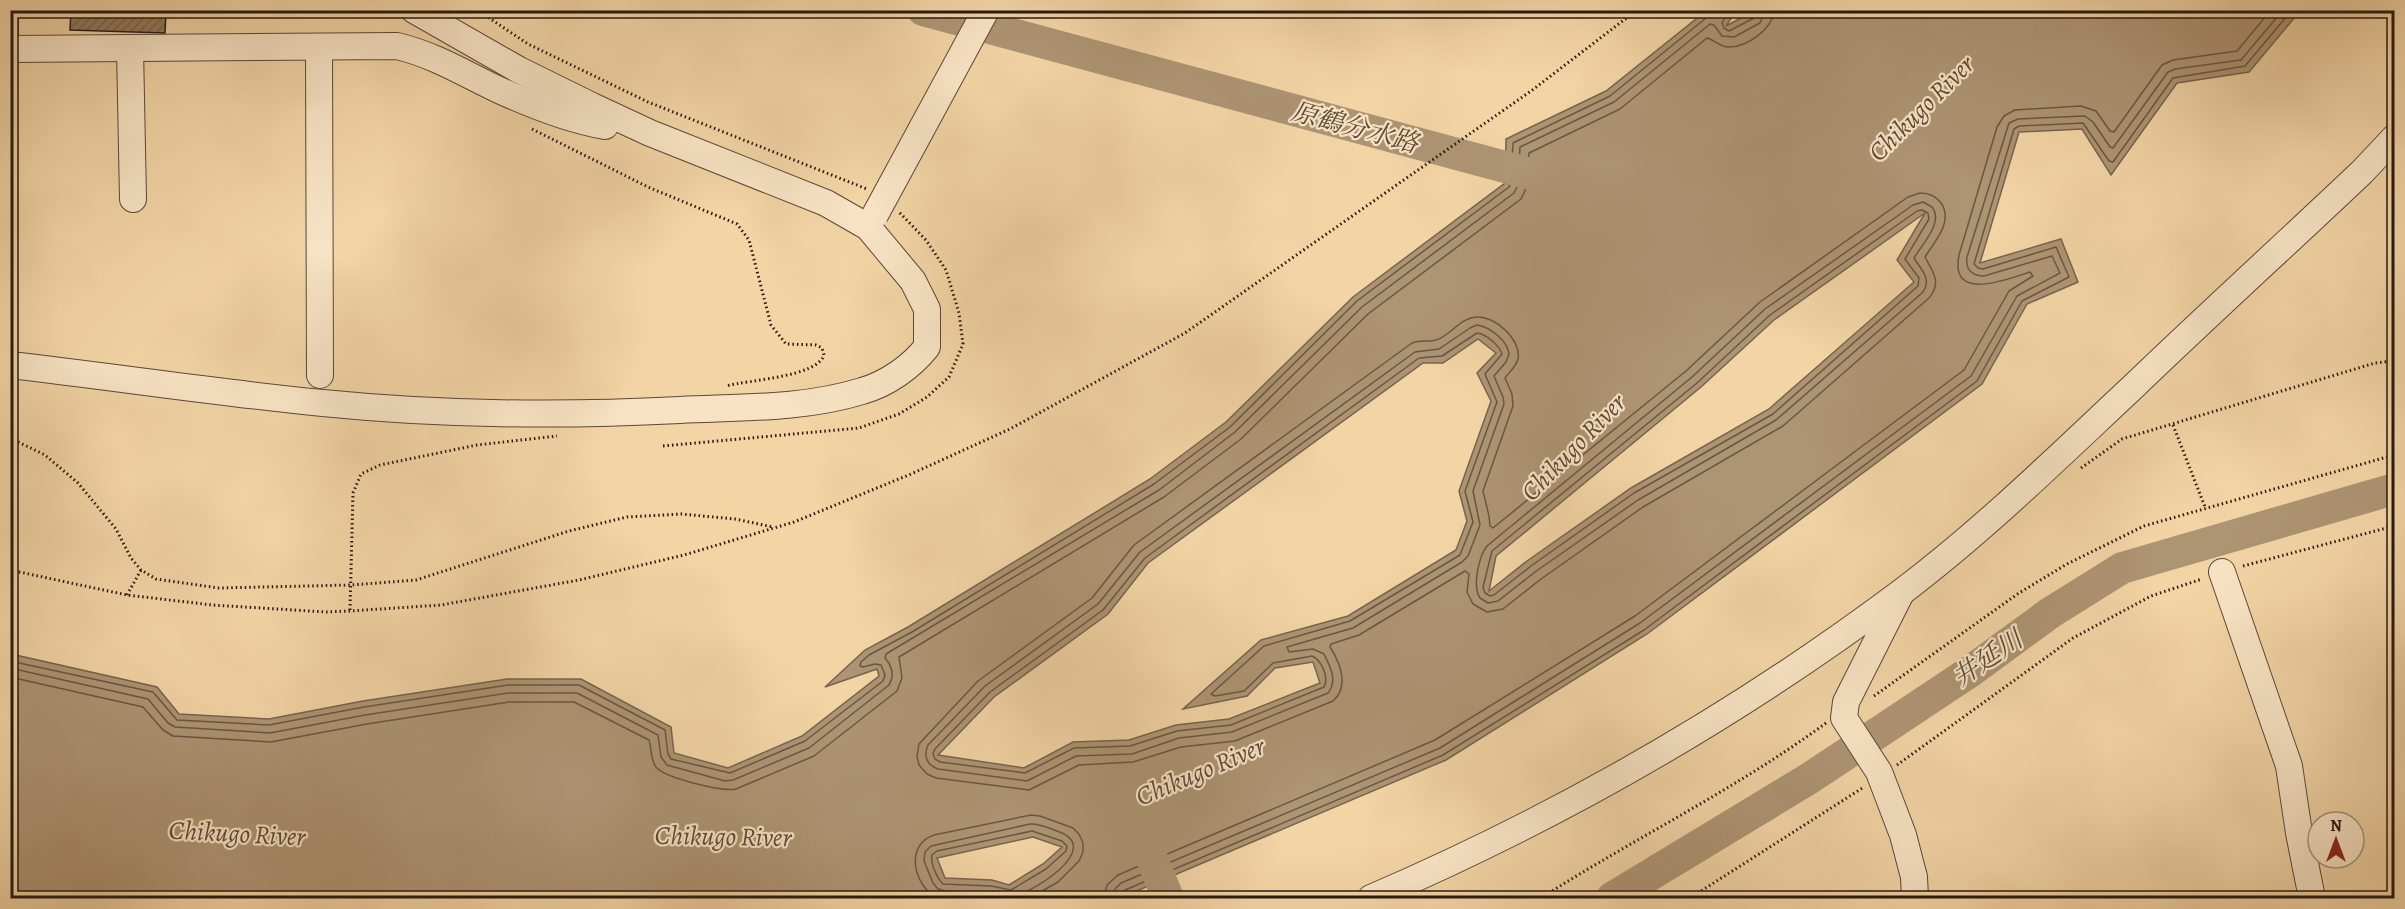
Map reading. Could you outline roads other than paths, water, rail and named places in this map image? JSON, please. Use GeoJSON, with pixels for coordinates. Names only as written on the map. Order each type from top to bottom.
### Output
{"type":"FeatureCollection","features":[{"type":"Feature","properties":{"kind":"street"},"geometry":{"type":"LineString","coordinates":[[414,10],[519,70],[650,133],[826,203],[876,209]]}},
{"type":"Feature","properties":{"kind":"street"},"geometry":{"type":"LineString","coordinates":[[876,209],[986,10]]}},
{"type":"Feature","properties":{"kind":"street"},"geometry":{"type":"LineString","coordinates":[[10,49],[397,46],[422,52],[500,90],[560,113],[602,126],[650,133]]}},
{"type":"Feature","properties":{"kind":"street"},"geometry":{"type":"LineString","coordinates":[[319,47],[320,375]]}},
{"type":"Feature","properties":{"kind":"street"},"geometry":{"type":"LineString","coordinates":[[130,48],[133,199]]}},
{"type":"Feature","properties":{"kind":"street"},"geometry":{"type":"LineString","coordinates":[[1371,898],[1504,838],[1664,751],[1784,674],[1903,591],[1989,521],[2052,465],[2362,172],[2394,138]]}},
{"type":"Feature","properties":{"kind":"street"},"geometry":{"type":"LineString","coordinates":[[10,365],[306,402],[409,410],[632,413],[820,402],[865,391],[915,363],[927,347],[927,309],[876,209]]}},
{"type":"Feature","properties":{"kind":"street"},"geometry":{"type":"LineString","coordinates":[[2222,572],[2289,766],[2312,898]]}},
{"type":"Feature","properties":{"kind":"street"},"geometry":{"type":"LineString","coordinates":[[1903,591],[1846,702],[1844,713],[1880,774],[1903,835],[1914,877],[1915,898]]}},
{"type":"Feature","properties":{"kind":"water","name":"Chikugo River"},"geometry":{"type":"Polygon","coordinates":[[[1756,10],[2300,11],[2249,72],[2177,83],[2111,175],[2082,129],[2019,132],[1980,263],[2061,239],[2078,282],[2027,304],[1982,384],[1647,634],[1446,760],[1120,898],[41,898],[11,890],[11,654],[157,687],[179,714],[269,719],[363,701],[507,679],[581,679],[671,727],[674,753],[728,768],[802,736],[879,676],[877,669],[825,687],[865,650],[908,627],[1150,479],[1226,422],[1353,297],[1505,183],[1506,139],[1606,91],[1706,11],[1736,11],[1726,26],[1756,10]],[[1925,213],[1774,320],[1701,387],[1496,556],[1489,591],[1527,561],[1631,488],[1769,409],[1914,282],[1897,260],[1925,213]],[[1478,339],[1443,363],[1423,363],[1148,563],[1108,614],[994,697],[938,755],[1024,768],[1073,742],[1129,740],[1176,725],[1229,719],[1320,683],[1313,662],[1275,668],[1247,696],[1183,709],[1261,640],[1348,616],[1456,550],[1467,521],[1459,491],[1491,401],[1477,373],[1496,353],[1478,339]],[[1033,837],[937,858],[945,878],[992,880],[1009,885],[1043,864],[1062,847],[1033,837]]]}},
{"type":"Feature","properties":{"kind":"waterway","name":"原鶴分水路"},"geometry":{"type":"LineString","coordinates":[[923,10],[1546,178]]}},
{"type":"Feature","properties":{"kind":"waterway","name":"井延川"},"geometry":{"type":"LineString","coordinates":[[1612,898],[1810,778],[1968,673],[2050,613],[2122,568],[2394,489]]}},
{"type":"Feature","properties":{"kind":"waterway","name":"井延川"},"geometry":{"type":"LineString","coordinates":[[1146,844],[1168,898]]}}]}
